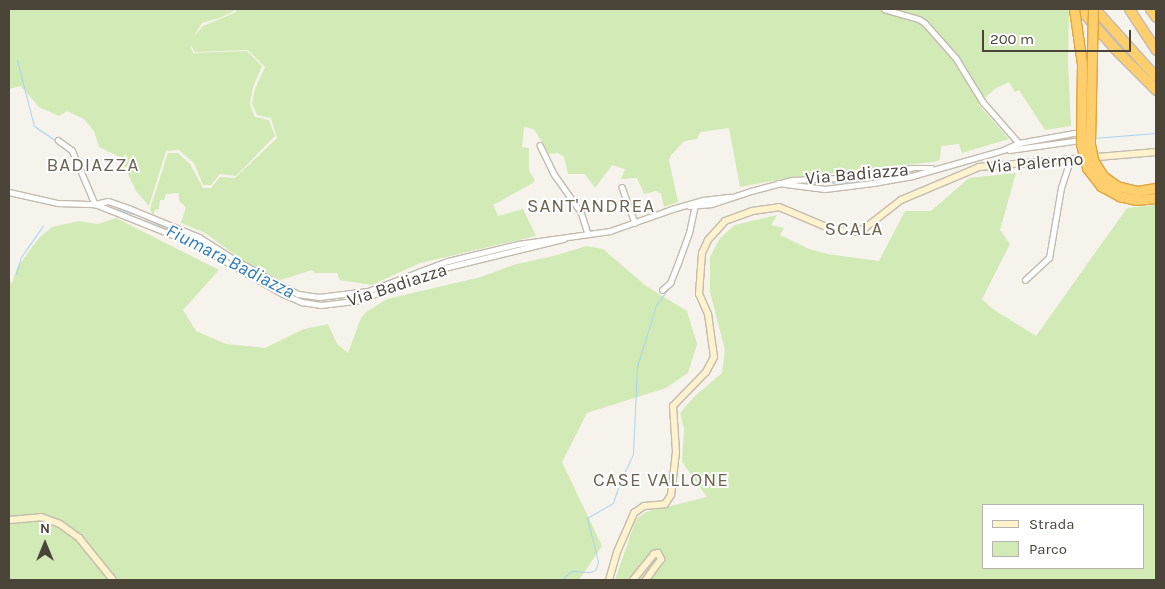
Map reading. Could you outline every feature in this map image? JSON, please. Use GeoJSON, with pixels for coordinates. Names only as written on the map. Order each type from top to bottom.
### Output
{"type":"FeatureCollection","features":[{"type":"Feature","properties":{"kind":"highway"},"geometry":{"type":"LineString","coordinates":[[1074,9],[1082,64],[1082,149],[1087,168],[1101,186],[1119,196],[1136,200],[1156,198]]}},
{"type":"Feature","properties":{"kind":"highway"},"geometry":{"type":"LineString","coordinates":[[1080,9],[1116,50],[1156,90]]}},
{"type":"Feature","properties":{"kind":"highway"},"geometry":{"type":"LineString","coordinates":[[1094,9],[1156,77]]}},
{"type":"Feature","properties":{"kind":"highway"},"geometry":{"type":"LineString","coordinates":[[1094,9],[1090,144],[1094,160],[1103,176],[1117,186],[1136,191],[1156,188]]}},
{"type":"Feature","properties":{"kind":"highway"},"geometry":{"type":"LineString","coordinates":[[1129,9],[1156,50]]}},
{"type":"Feature","properties":{"kind":"highway"},"geometry":{"type":"LineString","coordinates":[[1150,9],[1156,17]]}},
{"type":"Feature","properties":{"kind":"main road","name":"Via Palermo"},"geometry":{"type":"LineString","coordinates":[[609,580],[618,548],[634,513],[644,506],[665,504],[671,495],[676,452],[673,406],[706,372],[714,357],[708,314],[699,291],[704,245],[720,226],[732,217],[758,210],[782,208],[825,227],[842,232],[855,232],[865,228],[901,200],[979,167],[1156,152]]}},
{"type":"Feature","properties":{"kind":"main road"},"geometry":{"type":"LineString","coordinates":[[9,520],[40,517],[60,524],[79,538],[113,580]]}},
{"type":"Feature","properties":{"kind":"main road"},"geometry":{"type":"LineString","coordinates":[[633,580],[654,554],[659,554],[661,558],[646,580]]}},
{"type":"Feature","properties":{"kind":"street"},"geometry":{"type":"LineString","coordinates":[[884,9],[919,18],[925,23],[956,58],[983,102],[1019,143]]}},
{"type":"Feature","properties":{"kind":"street","name":"Via Badiazza"},"geometry":{"type":"LineString","coordinates":[[1003,150],[1019,143],[1074,133],[1085,138]]}},
{"type":"Feature","properties":{"kind":"street"},"geometry":{"type":"LineString","coordinates":[[1085,138],[1088,158]]}},
{"type":"Feature","properties":{"kind":"street","name":"Via Badiazza"},"geometry":{"type":"LineString","coordinates":[[778,183],[825,189],[883,182],[912,176],[1003,150],[1085,138]]}},
{"type":"Feature","properties":{"kind":"street"},"geometry":{"type":"LineString","coordinates":[[58,140],[75,155],[85,184],[95,204]]}},
{"type":"Feature","properties":{"kind":"street"},"geometry":{"type":"LineString","coordinates":[[540,145],[554,174],[581,212],[588,234]]}},
{"type":"Feature","properties":{"kind":"street"},"geometry":{"type":"LineString","coordinates":[[984,155],[988,165]]}},
{"type":"Feature","properties":{"kind":"street"},"geometry":{"type":"LineString","coordinates":[[975,158],[979,167]]}},
{"type":"Feature","properties":{"kind":"street"},"geometry":{"type":"LineString","coordinates":[[1024,280],[1049,258],[1067,160]]}},
{"type":"Feature","properties":{"kind":"street","name":"Via Badiazza"},"geometry":{"type":"LineString","coordinates":[[95,204],[195,244],[239,271],[302,302],[327,306],[360,300],[440,269],[635,223],[682,207],[730,197],[778,183],[911,168],[936,168]]}},
{"type":"Feature","properties":{"kind":"street"},"geometry":{"type":"LineString","coordinates":[[622,187],[635,223]]}},
{"type":"Feature","properties":{"kind":"street","name":"Via Badiazza"},"geometry":{"type":"LineString","coordinates":[[9,192],[58,202],[95,204],[108,202],[191,233],[245,266],[304,296],[358,293],[381,288],[448,261],[518,244],[552,238],[567,238]]}},
{"type":"Feature","properties":{"kind":"street"},"geometry":{"type":"LineString","coordinates":[[662,290],[670,283],[678,263],[689,233],[695,204]]}},
{"type":"Feature","properties":{"kind":"street"},"geometry":{"type":"LineString","coordinates":[[358,293],[360,300]]}},
{"type":"Feature","properties":{"kind":"green space"},"geometry":{"type":"Polygon","coordinates":[[[9,9],[233,9],[234,11],[219,18],[202,23],[193,38],[203,26],[236,12],[235,9],[1069,9],[1068,63],[1071,126],[1045,130],[1019,90],[1015,92],[1009,82],[996,88],[978,104],[1009,139],[962,153],[959,144],[941,146],[940,160],[933,162],[793,177],[740,187],[729,128],[700,132],[697,139],[684,141],[671,155],[669,160],[678,202],[664,207],[661,194],[656,191],[644,194],[637,178],[621,179],[625,169],[612,165],[595,188],[585,174],[568,174],[564,157],[558,153],[549,154],[534,129],[524,127],[522,147],[529,148],[529,171],[535,180],[533,183],[493,205],[498,216],[523,209],[536,236],[420,263],[372,285],[340,280],[337,273],[315,273],[312,270],[281,280],[245,262],[205,233],[181,223],[186,207],[179,201],[179,193],[166,194],[164,200],[160,200],[159,209],[155,210],[153,215],[150,209],[168,153],[178,153],[190,164],[203,188],[211,188],[220,177],[235,178],[277,138],[271,118],[257,115],[252,104],[255,89],[265,67],[248,50],[195,52],[190,45],[193,53],[247,51],[262,66],[253,87],[250,104],[255,117],[269,120],[275,136],[236,176],[220,174],[211,185],[203,185],[194,163],[179,150],[166,151],[149,206],[136,191],[120,157],[99,147],[94,131],[84,119],[67,111],[59,116],[39,107],[21,86],[9,89],[9,9]]]}},
{"type":"Feature","properties":{"kind":"green space"},"geometry":{"type":"Polygon","coordinates":[[[1016,173],[1000,230],[1010,244],[982,299],[993,309],[1036,336],[1127,208],[1156,205],[1156,580],[615,580],[636,519],[646,512],[707,497],[682,462],[684,429],[680,413],[694,397],[722,373],[725,350],[710,292],[710,257],[720,238],[735,225],[777,215],[771,225],[784,228],[780,235],[809,249],[827,254],[879,261],[905,211],[931,211],[969,178],[1016,173]]]}},
{"type":"Feature","properties":{"kind":"green space"},"geometry":{"type":"Polygon","coordinates":[[[116,218],[219,270],[183,310],[196,331],[226,344],[265,348],[304,329],[328,324],[337,344],[348,353],[361,318],[366,312],[387,299],[481,277],[513,265],[586,246],[603,249],[646,286],[687,311],[697,344],[688,373],[666,388],[587,413],[562,462],[602,546],[579,580],[9,580],[9,281],[12,283],[17,268],[29,251],[40,237],[52,227],[79,221],[98,224],[116,218]]]}},
{"type":"Feature","properties":{"kind":"waterway"},"geometry":{"type":"LineString","coordinates":[[17,60],[34,126],[58,142]]}},
{"type":"Feature","properties":{"kind":"waterway","name":"Fiumara Badiazza"},"geometry":{"type":"LineString","coordinates":[[1093,138],[1156,133]]}},
{"type":"Feature","properties":{"kind":"waterway","name":"Fiumara Badiazza"},"geometry":{"type":"LineString","coordinates":[[1031,144],[1077,138]]}},
{"type":"Feature","properties":{"kind":"waterway","name":"Fiumara Badiazza"},"geometry":{"type":"LineString","coordinates":[[802,184],[851,182],[912,172]]}},
{"type":"Feature","properties":{"kind":"waterway","name":"Fiumara Badiazza"},"geometry":{"type":"LineString","coordinates":[[9,195],[51,204]]}},
{"type":"Feature","properties":{"kind":"waterway","name":"Fiumara Badiazza"},"geometry":{"type":"LineString","coordinates":[[112,208],[135,214],[201,244],[220,256]]}},
{"type":"Feature","properties":{"kind":"waterway"},"geometry":{"type":"LineString","coordinates":[[16,274],[21,257],[43,226]]}},
{"type":"Feature","properties":{"kind":"waterway","name":"Fiumara Badiazza"},"geometry":{"type":"LineString","coordinates":[[443,265],[532,244]]}},
{"type":"Feature","properties":{"kind":"waterway","name":"Fiumara Badiazza"},"geometry":{"type":"LineString","coordinates":[[406,280],[421,274]]}},
{"type":"Feature","properties":{"kind":"waterway","name":"Fiumara Badiazza"},"geometry":{"type":"LineString","coordinates":[[269,284],[304,300]]}},
{"type":"Feature","properties":{"kind":"waterway"},"geometry":{"type":"LineString","coordinates":[[561,580],[571,571],[590,572],[595,570],[597,566],[598,561],[587,518],[613,503],[619,484],[633,454],[637,367],[656,305],[668,289]]}},
{"type":"Feature","properties":{"kind":"district","name":"BADIAZZA"},"geometry":{"type":"Point","coordinates":[93,166]}},
{"type":"Feature","properties":{"kind":"district","name":"SANT'ANDREA"},"geometry":{"type":"Point","coordinates":[591,207]}},
{"type":"Feature","properties":{"kind":"district","name":"SCALA"},"geometry":{"type":"Point","coordinates":[854,230]}},
{"type":"Feature","properties":{"kind":"district","name":"CASE VALLONE"},"geometry":{"type":"Point","coordinates":[661,481]}}]}
